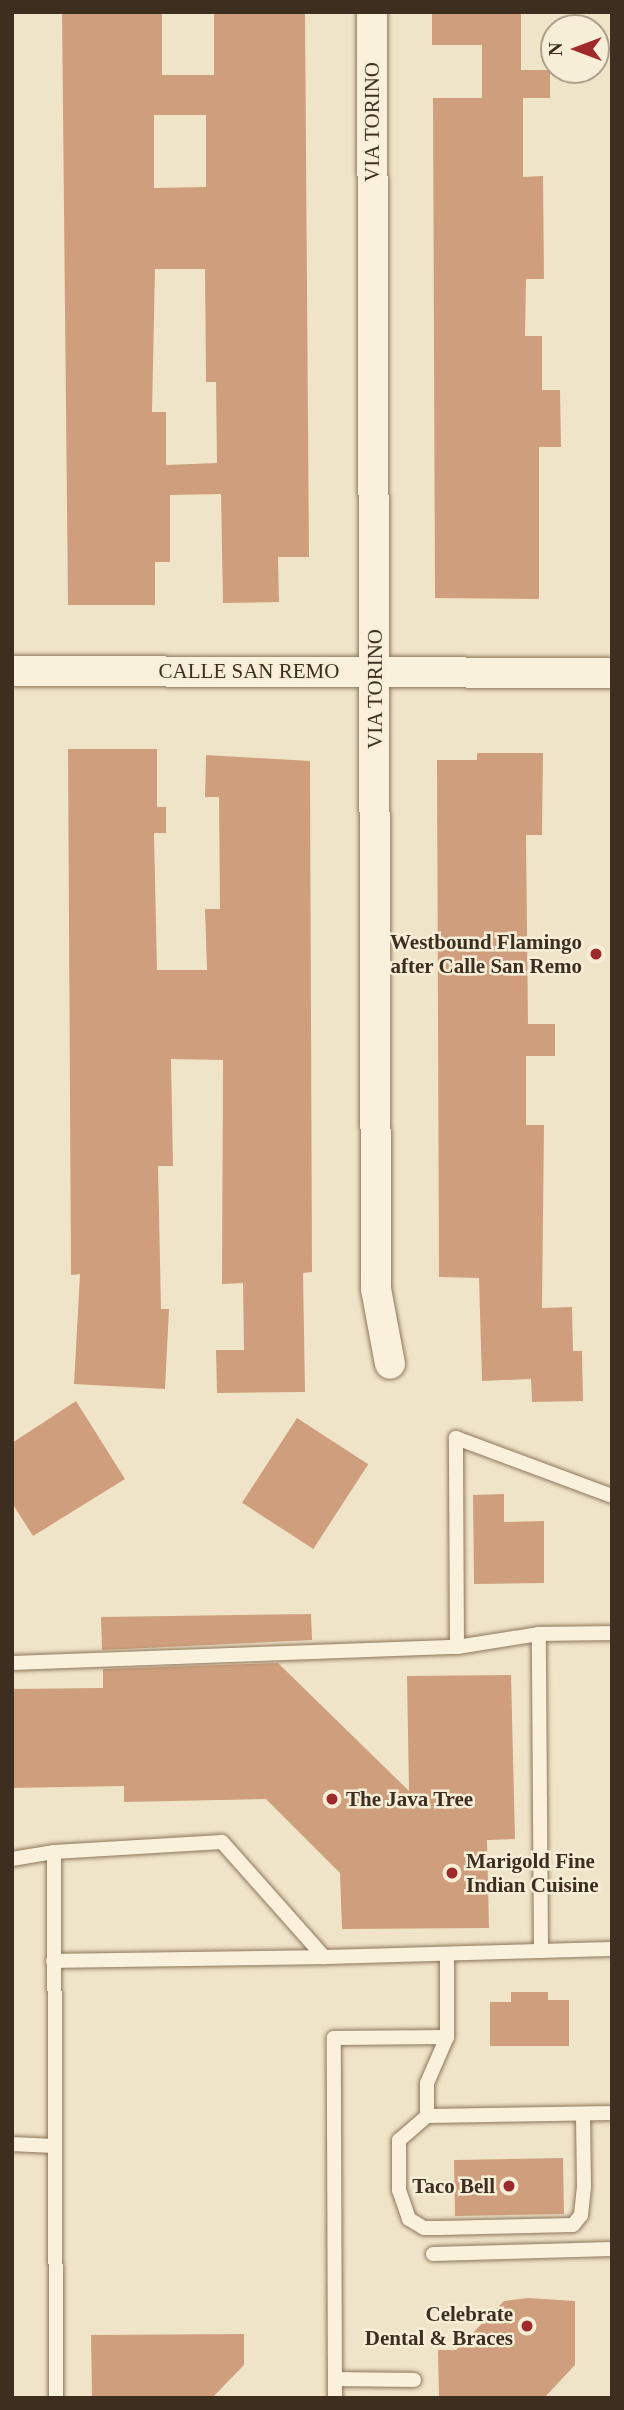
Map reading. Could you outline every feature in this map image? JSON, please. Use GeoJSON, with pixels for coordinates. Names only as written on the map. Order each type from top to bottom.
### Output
{"type":"FeatureCollection","features":[{"type":"Feature","properties":{"kind":"street","name":"VIA TORINO"},"geometry":{"type":"LineString","coordinates":[[372,12],[376,1289],[390,1364]]}},
{"type":"Feature","properties":{"kind":"street","name":"CALLE SAN REMO"},"geometry":{"type":"LineString","coordinates":[[12,671],[612,673]]}},
{"type":"Feature","properties":{"kind":"lane"},"geometry":{"type":"LineString","coordinates":[[457,1647],[456,1438],[612,1496]]}},
{"type":"Feature","properties":{"kind":"lane"},"geometry":{"type":"LineString","coordinates":[[12,1664],[457,1647],[539,1634],[612,1633]]}},
{"type":"Feature","properties":{"kind":"lane"},"geometry":{"type":"LineString","coordinates":[[539,1634],[541,1951]]}},
{"type":"Feature","properties":{"kind":"lane"},"geometry":{"type":"LineString","coordinates":[[12,1859],[54,1852],[222,1842],[324,1957]]}},
{"type":"Feature","properties":{"kind":"lane"},"geometry":{"type":"LineString","coordinates":[[54,1852],[56,2398]]}},
{"type":"Feature","properties":{"kind":"lane"},"geometry":{"type":"LineString","coordinates":[[53,1961],[612,1949]]}},
{"type":"Feature","properties":{"kind":"lane"},"geometry":{"type":"LineString","coordinates":[[427,2116],[427,2083],[447,2037],[447,1954]]}},
{"type":"Feature","properties":{"kind":"lane"},"geometry":{"type":"LineString","coordinates":[[335,2398],[334,2038],[447,2037]]}},
{"type":"Feature","properties":{"kind":"lane"},"geometry":{"type":"LineString","coordinates":[[583,2115],[584,2187],[581,2215],[573,2225],[424,2228],[409,2219],[398,2190],[398,2140],[427,2116],[612,2113]]}},
{"type":"Feature","properties":{"kind":"lane"},"geometry":{"type":"LineString","coordinates":[[12,2144],[53,2146]]}},
{"type":"Feature","properties":{"kind":"lane"},"geometry":{"type":"LineString","coordinates":[[433,2254],[612,2249]]}},
{"type":"Feature","properties":{"kind":"lane"},"geometry":{"type":"LineString","coordinates":[[335,2379],[414,2380]]}},
{"type":"Feature","properties":{"kind":"building"},"geometry":{"type":"Polygon","coordinates":[[[62,12],[162,12],[162,75],[214,75],[214,12],[305,12],[309,557],[278,557],[279,602],[223,603],[221,494],[170,495],[170,562],[155,562],[155,605],[68,605],[62,12]],[[154,115],[154,188],[206,187],[206,115],[154,115]],[[155,269],[152,412],[166,412],[166,465],[217,463],[216,382],[206,382],[205,269],[155,269]]]}},
{"type":"Feature","properties":{"kind":"building"},"geometry":{"type":"Polygon","coordinates":[[[432,12],[521,12],[521,70],[540,70],[540,84],[550,84],[550,98],[523,98],[523,177],[543,176],[544,279],[526,279],[525,336],[542,336],[542,390],[560,390],[561,447],[539,447],[539,599],[435,598],[433,98],[482,98],[482,45],[432,45],[432,12]]]}},
{"type":"Feature","properties":{"kind":"building"},"geometry":{"type":"Polygon","coordinates":[[[68,749],[157,749],[157,807],[166,807],[166,833],[154,833],[157,970],[207,970],[205,909],[220,909],[219,797],[205,797],[206,755],[310,761],[312,1272],[303,1273],[305,1392],[217,1393],[216,1350],[244,1350],[243,1283],[222,1284],[223,1060],[171,1059],[173,1166],[158,1166],[161,1309],[169,1309],[165,1389],[74,1384],[80,1274],[71,1275],[68,749]]]}},
{"type":"Feature","properties":{"kind":"building"},"geometry":{"type":"Polygon","coordinates":[[[477,753],[543,753],[542,835],[526,835],[528,1024],[555,1024],[555,1056],[526,1056],[526,1125],[544,1125],[542,1308],[572,1307],[573,1351],[582,1351],[583,1401],[532,1402],[531,1379],[482,1381],[479,1278],[439,1277],[437,760],[477,760],[477,753]]]}},
{"type":"Feature","properties":{"kind":"building"},"geometry":{"type":"Polygon","coordinates":[[[76,1401],[125,1479],[33,1536],[12,1503],[12,1443],[76,1401]]]}},
{"type":"Feature","properties":{"kind":"building"},"geometry":{"type":"Polygon","coordinates":[[[297,1418],[368,1464],[313,1549],[242,1503],[297,1418]]]}},
{"type":"Feature","properties":{"kind":"building"},"geometry":{"type":"Polygon","coordinates":[[[504,1494],[504,1522],[544,1521],[544,1583],[474,1584],[473,1495],[504,1494]]]}},
{"type":"Feature","properties":{"kind":"building"},"geometry":{"type":"Polygon","coordinates":[[[311,1614],[312,1640],[102,1650],[101,1617],[311,1614]]]}},
{"type":"Feature","properties":{"kind":"building"},"geometry":{"type":"Polygon","coordinates":[[[278,1663],[409,1791],[407,1676],[511,1675],[515,1839],[487,1840],[489,1928],[342,1929],[340,1873],[266,1799],[124,1802],[124,1786],[12,1788],[12,1689],[103,1688],[103,1669],[278,1663]]]}},
{"type":"Feature","properties":{"kind":"building"},"geometry":{"type":"Polygon","coordinates":[[[511,1992],[548,1992],[548,2000],[569,2000],[569,2046],[490,2046],[490,2002],[511,2002],[511,1992]]]}},
{"type":"Feature","properties":{"kind":"building","name":"Taco Bell"},"geometry":{"type":"Polygon","coordinates":[[[563,2158],[564,2214],[455,2216],[454,2160],[563,2158]]]}},
{"type":"Feature","properties":{"kind":"building","name":"Celebrate Dental & Braces"},"geometry":{"type":"Polygon","coordinates":[[[528,2298],[575,2301],[575,2365],[544,2398],[439,2398],[438,2350],[456,2350],[504,2301],[528,2298]]]}},
{"type":"Feature","properties":{"kind":"building"},"geometry":{"type":"Polygon","coordinates":[[[244,2334],[244,2365],[212,2398],[92,2398],[91,2335],[244,2334]]]}},
{"type":"Feature","properties":{"kind":"place","name":"Westbound Flamingo after Calle San Remo"},"geometry":{"type":"Point","coordinates":[596,954]}},
{"type":"Feature","properties":{"kind":"place","name":"The Java Tree"},"geometry":{"type":"Point","coordinates":[332,1799]}},
{"type":"Feature","properties":{"kind":"place","name":"Marigold Fine Indian Cuisine"},"geometry":{"type":"Point","coordinates":[452,1873]}},
{"type":"Feature","properties":{"kind":"place","name":"Taco Bell"},"geometry":{"type":"Point","coordinates":[509,2186]}},
{"type":"Feature","properties":{"kind":"place","name":"Celebrate Dental & Braces"},"geometry":{"type":"Point","coordinates":[527,2326]}}]}
